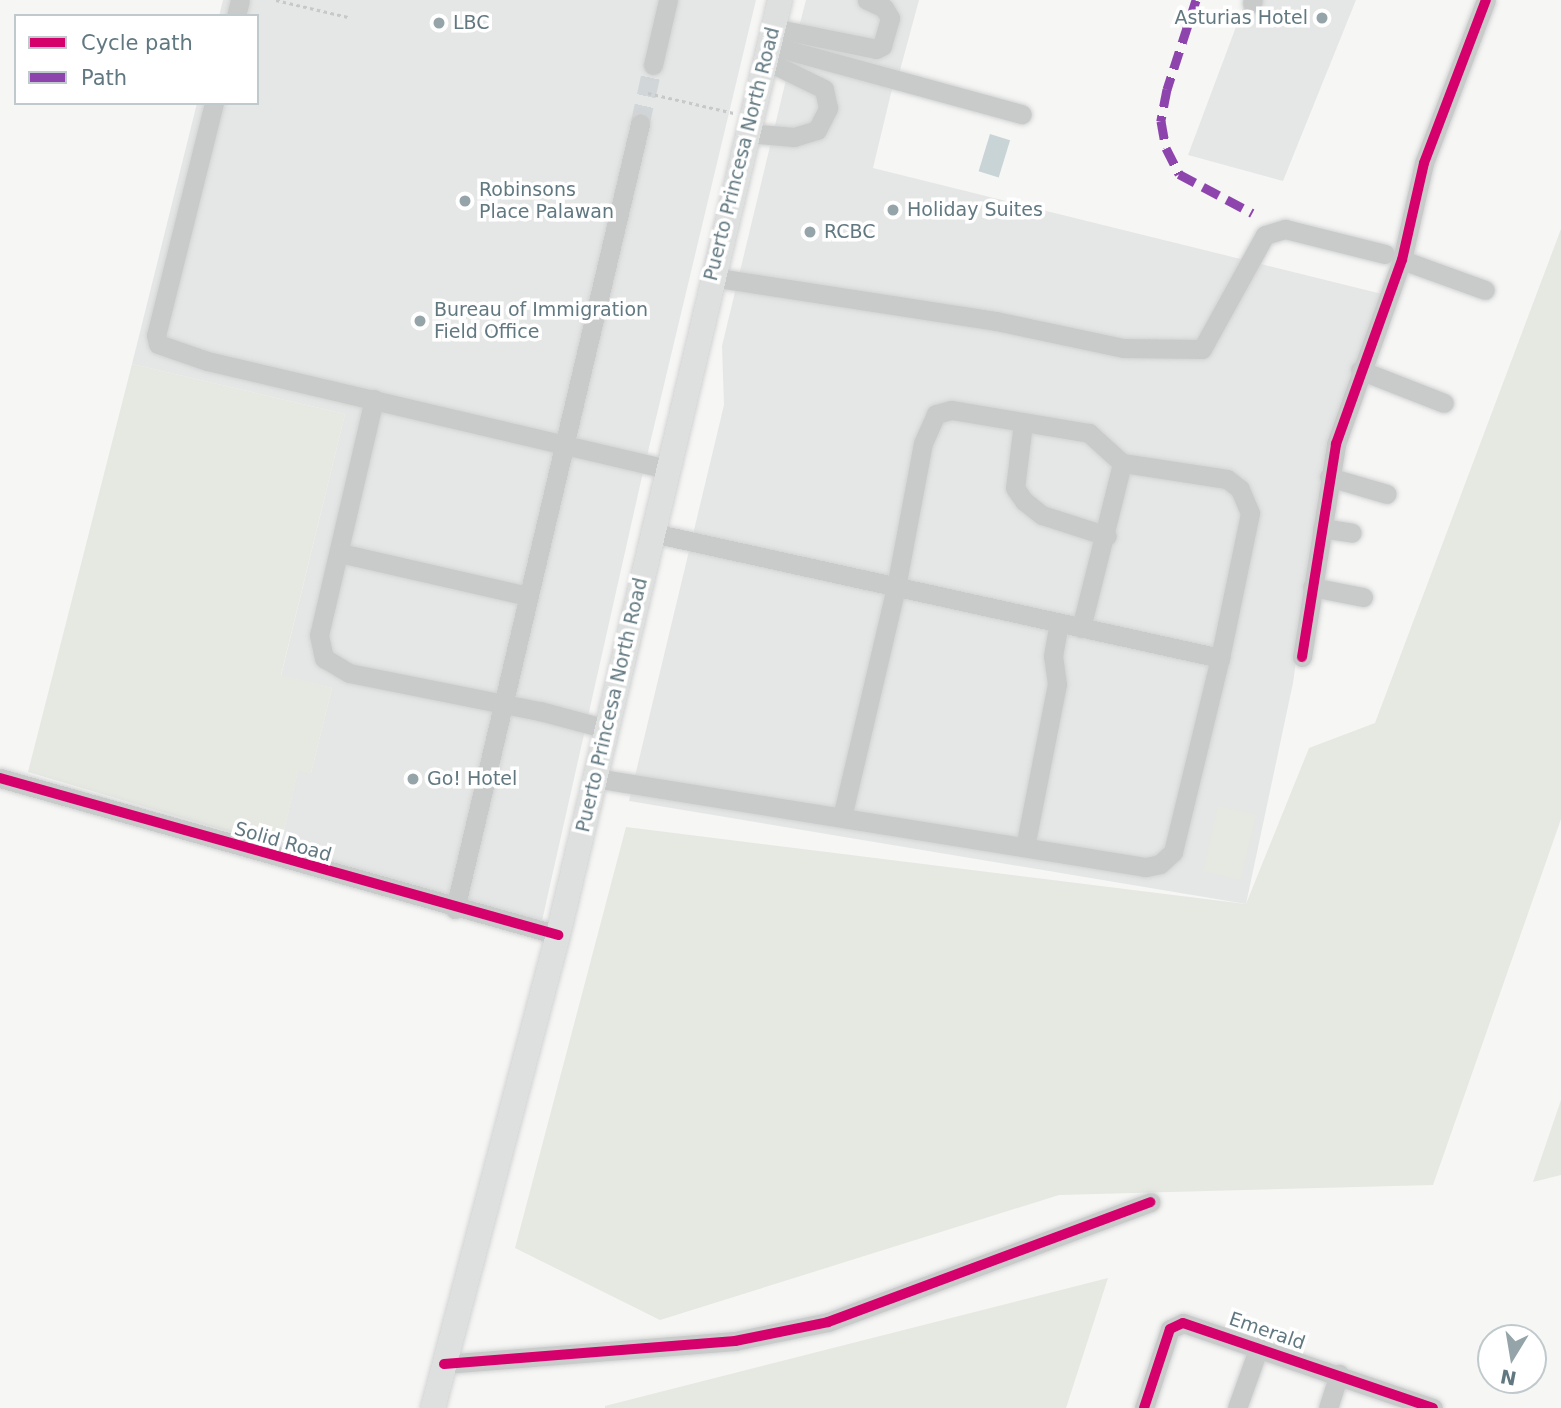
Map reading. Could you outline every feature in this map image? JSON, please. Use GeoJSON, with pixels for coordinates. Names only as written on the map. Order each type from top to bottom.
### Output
{"type":"FeatureCollection","features":[{"type":"Feature","properties":{"kind":"main road","name":"Puerto Princesa North Road"},"geometry":{"type":"LineString","coordinates":[[433,1408],[558,935],[712,277],[780,0]]}},
{"type":"Feature","properties":{"kind":"street"},"geometry":{"type":"LineString","coordinates":[[653,65],[668,0]]}},
{"type":"Feature","properties":{"kind":"street"},"geometry":{"type":"LineString","coordinates":[[769,44],[876,50],[882,46],[890,18],[884,8],[867,0]]}},
{"type":"Feature","properties":{"kind":"street"},"geometry":{"type":"LineString","coordinates":[[1302,657],[1329,477],[1424,163],[1486,0]]}},
{"type":"Feature","properties":{"kind":"street"},"geometry":{"type":"LineString","coordinates":[[769,44],[1022,114]]}},
{"type":"Feature","properties":{"kind":"street"},"geometry":{"type":"LineString","coordinates":[[749,125],[794,137],[817,130],[828,108],[824,89],[769,44]]}},
{"type":"Feature","properties":{"kind":"street"},"geometry":{"type":"LineString","coordinates":[[213,105],[156,334],[158,344],[207,361],[668,469]]}},
{"type":"Feature","properties":{"kind":"street"},"geometry":{"type":"LineString","coordinates":[[455,909],[562,444],[640,124]]}},
{"type":"Feature","properties":{"kind":"street"},"geometry":{"type":"LineString","coordinates":[[712,277],[996,321],[1123,348],[1202,349],[1265,235],[1285,229],[1394,257],[1485,290]]}},
{"type":"Feature","properties":{"kind":"street"},"geometry":{"type":"LineString","coordinates":[[1360,370],[1444,402]]}},
{"type":"Feature","properties":{"kind":"street"},"geometry":{"type":"LineString","coordinates":[[374,399],[340,553],[318,635],[318,648],[333,667],[502,703],[607,729]]}},
{"type":"Feature","properties":{"kind":"street"},"geometry":{"type":"LineString","coordinates":[[595,778],[1146,867],[1167,858],[1173,852],[1220,658],[1250,513],[1246,500],[1227,479],[1122,463],[1096,435],[951,410],[936,414],[923,443],[896,587],[842,817]]}},
{"type":"Feature","properties":{"kind":"street"},"geometry":{"type":"LineString","coordinates":[[1023,423],[1015,488],[1024,501],[1042,515],[1107,536]]}},
{"type":"Feature","properties":{"kind":"street"},"geometry":{"type":"LineString","coordinates":[[1081,628],[1107,536],[1122,463]]}},
{"type":"Feature","properties":{"kind":"street"},"geometry":{"type":"LineString","coordinates":[[1329,477],[1388,494]]}},
{"type":"Feature","properties":{"kind":"street"},"geometry":{"type":"LineString","coordinates":[[1322,528],[1352,533]]}},
{"type":"Feature","properties":{"kind":"street"},"geometry":{"type":"LineString","coordinates":[[653,533],[1220,658]]}},
{"type":"Feature","properties":{"kind":"street"},"geometry":{"type":"LineString","coordinates":[[340,553],[527,596]]}},
{"type":"Feature","properties":{"kind":"street"},"geometry":{"type":"LineString","coordinates":[[1312,587],[1363,597]]}},
{"type":"Feature","properties":{"kind":"street"},"geometry":{"type":"LineString","coordinates":[[1025,847],[1057,684],[1052,656],[1059,623]]}},
{"type":"Feature","properties":{"kind":"street","name":"Solid Road"},"geometry":{"type":"LineString","coordinates":[[0,778],[455,909],[558,935]]}},
{"type":"Feature","properties":{"kind":"street"},"geometry":{"type":"LineString","coordinates":[[444,1364],[735,1341],[828,1322],[1150,1202]]}},
{"type":"Feature","properties":{"kind":"street","name":"Emerald"},"geometry":{"type":"LineString","coordinates":[[1144,1408],[1173,1326],[1190,1323],[1339,1374],[1424,1407]]}},
{"type":"Feature","properties":{"kind":"street"},"geometry":{"type":"LineString","coordinates":[[1237,1408],[1259,1347]]}},
{"type":"Feature","properties":{"kind":"street"},"geometry":{"type":"LineString","coordinates":[[1328,1408],[1339,1374]]}},
{"type":"Feature","properties":{"kind":"path"},"geometry":{"type":"LineString","coordinates":[[276,0],[348,17]]}},
{"type":"Feature","properties":{"kind":"path"},"geometry":{"type":"LineString","coordinates":[[648,93],[749,125]]}},
{"type":"Feature","properties":{"kind":"shaded area"},"geometry":{"type":"Polygon","coordinates":[[[223,0],[756,0],[641,481],[542,921],[280,847],[298,770],[311,773],[332,688],[281,676],[345,414],[132,364],[197,105],[259,105],[259,14],[220,14],[223,0]]]}},
{"type":"Feature","properties":{"kind":"shaded area"},"geometry":{"type":"Polygon","coordinates":[[[806,0],[919,0],[899,74],[794,46],[806,0]]]}},
{"type":"Feature","properties":{"kind":"shaded area"},"geometry":{"type":"Polygon","coordinates":[[[1246,0],[1356,0],[1283,181],[1188,155],[1246,0]]]}},
{"type":"Feature","properties":{"kind":"shaded area"},"geometry":{"type":"Polygon","coordinates":[[[791,59],[893,85],[873,168],[1382,294],[1327,442],[1293,683],[1246,904],[629,801],[724,405],[722,346],[791,59]]]}},
{"type":"Feature","properties":{"kind":"shaded area"},"geometry":{"type":"Polygon","coordinates":[[[990,134],[1010,140],[999,177],[979,171],[990,134]]]}},
{"type":"Feature","properties":{"kind":"shaded area"},"geometry":{"type":"Polygon","coordinates":[[[1561,229],[1561,819],[1433,1185],[1059,1195],[660,1320],[515,1248],[626,827],[1246,904],[1309,748],[1375,723],[1561,229]]]}},
{"type":"Feature","properties":{"kind":"shaded area"},"geometry":{"type":"Polygon","coordinates":[[[132,364],[345,414],[281,675],[332,688],[311,773],[298,771],[280,847],[28,772],[132,364]]]}},
{"type":"Feature","properties":{"kind":"shaded area"},"geometry":{"type":"Polygon","coordinates":[[[1218,806],[1256,815],[1241,880],[1203,871],[1218,806]]]}},
{"type":"Feature","properties":{"kind":"shaded area"},"geometry":{"type":"Polygon","coordinates":[[[1561,1100],[1561,1175],[1533,1182],[1561,1100]]]}},
{"type":"Feature","properties":{"kind":"shaded area"},"geometry":{"type":"Polygon","coordinates":[[[1108,1278],[1066,1408],[605,1408],[605,1406],[1108,1278]]]}},
{"type":"Feature","properties":{"kind":"tunnel"},"geometry":{"type":"LineString","coordinates":[[640,124],[653,65]]}},
{"type":"Feature","properties":{"kind":"marked path"},"geometry":{"type":"LineString","coordinates":[[1196,0],[1167,89],[1161,121],[1166,148],[1179,174],[1252,213]]}},
{"type":"Feature","properties":{"kind":"cycle path"},"geometry":{"type":"LineString","coordinates":[[1302,657],[1336,444],[1402,260],[1424,163],[1486,0]]}},
{"type":"Feature","properties":{"kind":"cycle path"},"geometry":{"type":"LineString","coordinates":[[0,778],[558,935]]}},
{"type":"Feature","properties":{"kind":"cycle path"},"geometry":{"type":"LineString","coordinates":[[444,1364],[735,1341],[828,1322],[1150,1202]]}},
{"type":"Feature","properties":{"kind":"cycle path"},"geometry":{"type":"LineString","coordinates":[[1144,1408],[1170,1329],[1183,1323],[1433,1408]]}},
{"type":"Feature","properties":{"kind":"place","name":"Asturias Hotel"},"geometry":{"type":"Point","coordinates":[1322,18]}},
{"type":"Feature","properties":{"kind":"place","name":"LBC"},"geometry":{"type":"Point","coordinates":[439,23]}},
{"type":"Feature","properties":{"kind":"place","name":"Robinsons Place Palawan"},"geometry":{"type":"Point","coordinates":[465,201]}},
{"type":"Feature","properties":{"kind":"place","name":"Holiday Suites"},"geometry":{"type":"Point","coordinates":[893,210]}},
{"type":"Feature","properties":{"kind":"place","name":"RCBC"},"geometry":{"type":"Point","coordinates":[810,232]}},
{"type":"Feature","properties":{"kind":"place","name":"Bureau of Immigration Field Office"},"geometry":{"type":"Point","coordinates":[420,321]}},
{"type":"Feature","properties":{"kind":"place","name":"Go! Hotel"},"geometry":{"type":"Point","coordinates":[413,779]}}]}
